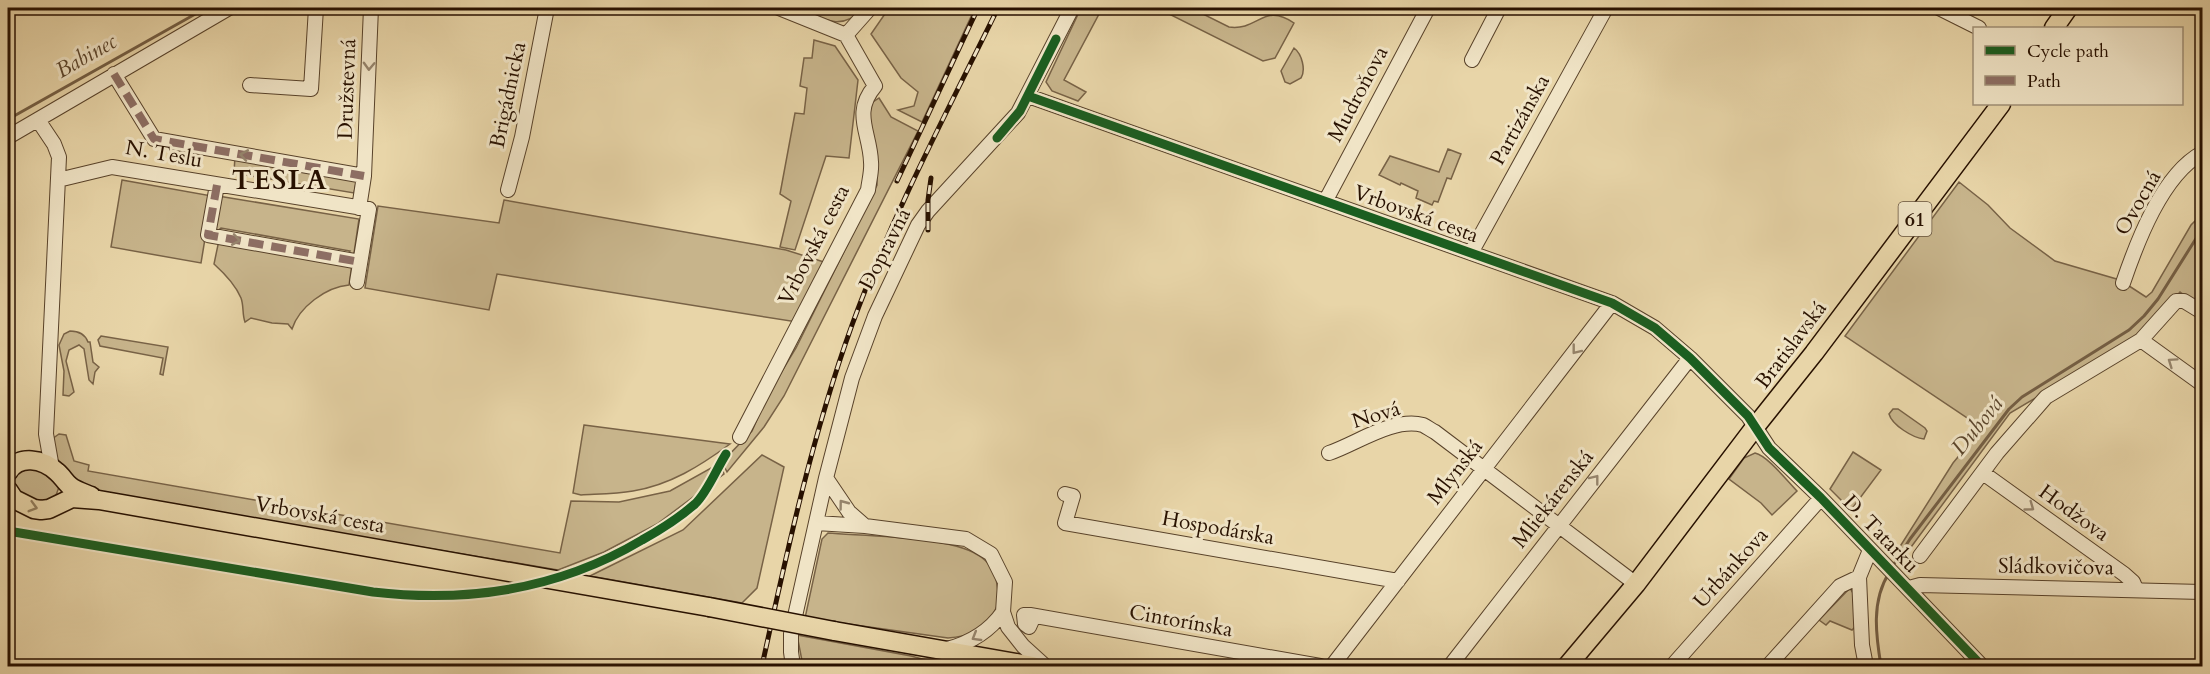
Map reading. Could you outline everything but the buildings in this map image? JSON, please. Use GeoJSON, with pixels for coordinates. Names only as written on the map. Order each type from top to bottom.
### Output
{"type":"FeatureCollection","features":[{"type":"Feature","properties":{"kind":"main road"},"geometry":{"type":"LineString","coordinates":[[2055,27],[2068,8]]}},
{"type":"Feature","properties":{"kind":"main road","name":"Bratislavská"},"geometry":{"type":"LineString","coordinates":[[1567,666],[1636,584],[1755,426],[1814,353],[2000,105]]}},
{"type":"Feature","properties":{"kind":"main road"},"geometry":{"type":"LineString","coordinates":[[8,472],[12,465],[32,460],[58,474],[73,488],[99,500]]}},
{"type":"Feature","properties":{"kind":"main road"},"geometry":{"type":"LineString","coordinates":[[58,474],[65,490],[62,502]]}},
{"type":"Feature","properties":{"kind":"main road"},"geometry":{"type":"LineString","coordinates":[[8,491],[14,499],[34,509],[49,509],[72,498],[99,500]]}},
{"type":"Feature","properties":{"kind":"main road","name":"Vrbovská cesta"},"geometry":{"type":"LineString","coordinates":[[99,500],[942,650]]}},
{"type":"Feature","properties":{"kind":"main road"},"geometry":{"type":"LineString","coordinates":[[942,650],[1033,666]]}},
{"type":"Feature","properties":{"kind":"street"},"geometry":{"type":"LineString","coordinates":[[8,137],[229,8]]}},
{"type":"Feature","properties":{"kind":"street"},"geometry":{"type":"LineString","coordinates":[[250,85],[311,89],[316,8]]}},
{"type":"Feature","properties":{"kind":"street","name":"Družstevná"},"geometry":{"type":"LineString","coordinates":[[359,208],[364,176],[371,8]]}},
{"type":"Feature","properties":{"kind":"street","name":"Brigádnicka"},"geometry":{"type":"LineString","coordinates":[[508,189],[522,138],[547,8]]}},
{"type":"Feature","properties":{"kind":"street"},"geometry":{"type":"LineString","coordinates":[[779,8],[846,35],[870,8]]}},
{"type":"Feature","properties":{"kind":"street","name":"Dopravná"},"geometry":{"type":"LineString","coordinates":[[793,666],[792,634],[826,478],[852,378],[875,316],[918,225],[928,210],[1009,125],[1028,96],[1072,8]]}},
{"type":"Feature","properties":{"kind":"street","name":"Mudroňova"},"geometry":{"type":"LineString","coordinates":[[1326,200],[1428,8]]}},
{"type":"Feature","properties":{"kind":"street"},"geometry":{"type":"LineString","coordinates":[[1472,60],[1499,8]]}},
{"type":"Feature","properties":{"kind":"street","name":"Partizánska"},"geometry":{"type":"LineString","coordinates":[[1471,253],[1606,8]]}},
{"type":"Feature","properties":{"kind":"street"},"geometry":{"type":"LineString","coordinates":[[1939,8],[1977,27]]}},
{"type":"Feature","properties":{"kind":"street","name":"Vrbovská cesta"},"geometry":{"type":"LineString","coordinates":[[740,437],[868,190],[871,163],[862,114],[867,96],[875,86],[846,35]]}},
{"type":"Feature","properties":{"kind":"street"},"geometry":{"type":"LineString","coordinates":[[114,74],[154,140],[364,176]]}},
{"type":"Feature","properties":{"kind":"street","name":"Vrbovská cesta"},"geometry":{"type":"LineString","coordinates":[[1028,96],[1612,303],[1656,328],[1690,358],[1748,416],[1755,426]]}},
{"type":"Feature","properties":{"kind":"street"},"geometry":{"type":"LineString","coordinates":[[32,460],[41,451],[46,434],[59,157],[54,144],[38,120]]}},
{"type":"Feature","properties":{"kind":"street","name":"Ovocná"},"geometry":{"type":"LineString","coordinates":[[2123,283],[2136,246],[2167,188],[2193,158],[2202,153]]}},
{"type":"Feature","properties":{"kind":"street","name":"N. Teslu"},"geometry":{"type":"LineString","coordinates":[[58,180],[112,167],[359,208]]}},
{"type":"Feature","properties":{"kind":"street"},"geometry":{"type":"LineString","coordinates":[[218,185],[208,236],[360,262]]}},
{"type":"Feature","properties":{"kind":"street"},"geometry":{"type":"LineString","coordinates":[[357,282],[369,209],[359,208]]}},
{"type":"Feature","properties":{"kind":"street"},"geometry":{"type":"LineString","coordinates":[[1920,556],[2025,418],[2046,397],[2141,340],[2176,301],[2184,301],[2202,312]]}},
{"type":"Feature","properties":{"kind":"street","name":"Mlynská"},"geometry":{"type":"LineString","coordinates":[[1332,666],[1612,303]]}},
{"type":"Feature","properties":{"kind":"street"},"geometry":{"type":"LineString","coordinates":[[2141,340],[2202,384]]}},
{"type":"Feature","properties":{"kind":"street","name":"Mliekárenská"},"geometry":{"type":"LineString","coordinates":[[1450,666],[1690,358]]}},
{"type":"Feature","properties":{"kind":"street","name":"Nová"},"geometry":{"type":"LineString","coordinates":[[1329,453],[1373,433],[1396,426],[1422,425],[1435,432],[1636,584]]}},
{"type":"Feature","properties":{"kind":"street","name":"D. Tatarku"},"geometry":{"type":"LineString","coordinates":[[1755,426],[1769,448],[1821,498],[1982,666]]}},
{"type":"Feature","properties":{"kind":"street"},"geometry":{"type":"LineString","coordinates":[[46,434],[58,474]]}},
{"type":"Feature","properties":{"kind":"street","name":"Hodžova"},"geometry":{"type":"LineString","coordinates":[[1983,473],[2124,574],[2133,582],[2136,590]]}},
{"type":"Feature","properties":{"kind":"street"},"geometry":{"type":"LineString","coordinates":[[826,478],[849,512],[865,526]]}},
{"type":"Feature","properties":{"kind":"street","name":"Hospodárska"},"geometry":{"type":"LineString","coordinates":[[1065,494],[1073,496],[1065,522],[1076,525],[1398,581]]}},
{"type":"Feature","properties":{"kind":"street","name":"Urbánkova"},"geometry":{"type":"LineString","coordinates":[[1672,666],[1821,498]]}},
{"type":"Feature","properties":{"kind":"street"},"geometry":{"type":"LineString","coordinates":[[816,523],[865,526],[966,539],[991,554],[1005,582],[1004,612],[1010,631],[1045,666]]}},
{"type":"Feature","properties":{"kind":"street"},"geometry":{"type":"LineString","coordinates":[[1866,666],[1862,645],[1859,577],[1870,550]]}},
{"type":"Feature","properties":{"kind":"street"},"geometry":{"type":"LineString","coordinates":[[1768,666],[1840,586],[1859,577]]}},
{"type":"Feature","properties":{"kind":"street","name":"Sládkovičova"},"geometry":{"type":"LineString","coordinates":[[1906,585],[2201,590]]}},
{"type":"Feature","properties":{"kind":"street"},"geometry":{"type":"LineString","coordinates":[[942,650],[964,644],[979,636],[1004,612]]}},
{"type":"Feature","properties":{"kind":"street","name":"Cintorínska"},"geometry":{"type":"LineString","coordinates":[[1034,616],[1320,666]]}},
{"type":"Feature","properties":{"kind":"street"},"geometry":{"type":"LineString","coordinates":[[942,650],[967,666]]}},
{"type":"Feature","properties":{"kind":"shaded area"},"geometry":{"type":"Polygon","coordinates":[[[796,8],[863,8],[855,16],[839,22],[823,19],[796,8]]]}},
{"type":"Feature","properties":{"kind":"shaded area"},"geometry":{"type":"Polygon","coordinates":[[[889,8],[975,8],[922,122],[898,110],[914,106],[918,92],[901,78],[871,34],[889,8]]]}},
{"type":"Feature","properties":{"kind":"shaded area"},"geometry":{"type":"Polygon","coordinates":[[[1081,8],[1087,8],[1099,14],[1064,80],[1086,92],[1078,101],[1052,91],[1046,82],[1081,8]]]}},
{"type":"Feature","properties":{"kind":"shaded area"},"geometry":{"type":"Polygon","coordinates":[[[1170,8],[1191,8],[1229,27],[1247,25],[1275,15],[1294,23],[1275,58],[1263,61],[1167,13],[1170,8]]]}},
{"type":"Feature","properties":{"kind":"shaded area"},"geometry":{"type":"Polygon","coordinates":[[[814,40],[835,46],[858,80],[849,158],[826,156],[795,250],[780,247],[791,201],[780,194],[795,113],[804,114],[807,88],[800,86],[804,58],[812,58],[814,40]]]}},
{"type":"Feature","properties":{"kind":"shaded area"},"geometry":{"type":"Polygon","coordinates":[[[1294,48],[1301,58],[1303,71],[1301,78],[1290,84],[1285,82],[1281,71],[1294,48]]]}},
{"type":"Feature","properties":{"kind":"shaded area"},"geometry":{"type":"Polygon","coordinates":[[[879,98],[891,117],[918,131],[784,396],[764,427],[727,472],[722,462],[752,431],[768,394],[796,348],[877,185],[876,153],[867,118],[870,104],[879,98]]]}},
{"type":"Feature","properties":{"kind":"shaded area"},"geometry":{"type":"Polygon","coordinates":[[[1448,149],[1461,154],[1451,179],[1447,178],[1438,202],[1434,201],[1432,205],[1416,198],[1418,191],[1379,175],[1390,156],[1439,172],[1448,149]]]}},
{"type":"Feature","properties":{"kind":"shaded area"},"geometry":{"type":"Polygon","coordinates":[[[235,156],[357,179],[354,193],[234,173],[235,156]]]}},
{"type":"Feature","properties":{"kind":"shaded area"},"geometry":{"type":"Polygon","coordinates":[[[122,180],[212,196],[201,263],[111,247],[122,180]]]}},
{"type":"Feature","properties":{"kind":"shaded area"},"geometry":{"type":"Polygon","coordinates":[[[1959,182],[1988,205],[2010,228],[2055,261],[2120,280],[2146,297],[2152,292],[2191,225],[2202,214],[2202,308],[2180,292],[2140,337],[2010,413],[1900,562],[1894,556],[1953,463],[1982,428],[1845,336],[1959,182]]]}},
{"type":"Feature","properties":{"kind":"shaded area"},"geometry":{"type":"Polygon","coordinates":[[[218,196],[359,219],[353,260],[344,259],[350,251],[221,228],[214,234],[218,196]]]}},
{"type":"Feature","properties":{"kind":"shaded area"},"geometry":{"type":"Polygon","coordinates":[[[504,200],[786,250],[827,263],[797,322],[497,274],[489,310],[365,288],[378,206],[499,223],[504,200]]]}},
{"type":"Feature","properties":{"kind":"shaded area"},"geometry":{"type":"Polygon","coordinates":[[[219,240],[352,264],[349,285],[331,290],[314,300],[301,313],[292,329],[288,324],[251,318],[245,322],[239,293],[214,264],[219,240]]]}},
{"type":"Feature","properties":{"kind":"shaded area"},"geometry":{"type":"Polygon","coordinates":[[[70,331],[81,334],[90,342],[93,362],[99,367],[95,372],[93,384],[89,380],[84,349],[79,345],[69,350],[66,361],[74,392],[69,396],[63,395],[64,371],[59,345],[64,334],[70,331]]]}},
{"type":"Feature","properties":{"kind":"shaded area"},"geometry":{"type":"Polygon","coordinates":[[[101,336],[168,347],[163,375],[160,374],[163,358],[100,346],[98,340],[101,336]]]}},
{"type":"Feature","properties":{"kind":"shaded area"},"geometry":{"type":"Polygon","coordinates":[[[1893,409],[1898,409],[1925,428],[1927,431],[1924,439],[1909,434],[1898,426],[1889,414],[1893,409]]]}},
{"type":"Feature","properties":{"kind":"shaded area"},"geometry":{"type":"Polygon","coordinates":[[[584,425],[730,444],[696,467],[660,484],[627,492],[581,495],[573,493],[584,425]]]}},
{"type":"Feature","properties":{"kind":"shaded area"},"geometry":{"type":"Polygon","coordinates":[[[59,434],[66,435],[74,461],[89,465],[88,471],[560,553],[571,501],[619,502],[670,491],[720,463],[724,474],[657,524],[604,552],[558,570],[92,492],[59,467],[52,439],[59,434]]]}},
{"type":"Feature","properties":{"kind":"shaded area"},"geometry":{"type":"Polygon","coordinates":[[[1853,452],[1881,470],[1851,510],[1830,489],[1853,452]]]}},
{"type":"Feature","properties":{"kind":"shaded area"},"geometry":{"type":"Polygon","coordinates":[[[1755,453],[1771,464],[1797,491],[1772,515],[1761,503],[1729,479],[1744,458],[1755,453]]]}},
{"type":"Feature","properties":{"kind":"shaded area"},"geometry":{"type":"Polygon","coordinates":[[[762,455],[784,467],[757,588],[742,603],[590,576],[683,530],[762,455]]]}},
{"type":"Feature","properties":{"kind":"shaded area"},"geometry":{"type":"Polygon","coordinates":[[[25,466],[53,476],[59,487],[55,498],[45,503],[18,494],[13,478],[25,466]]]}},
{"type":"Feature","properties":{"kind":"shaded area"},"geometry":{"type":"Polygon","coordinates":[[[828,533],[927,540],[965,549],[978,555],[989,564],[998,592],[996,609],[980,628],[962,636],[948,638],[805,618],[822,539],[828,533]]]}},
{"type":"Feature","properties":{"kind":"shaded area"},"geometry":{"type":"Polygon","coordinates":[[[1850,588],[1853,593],[1855,627],[1852,630],[1830,621],[1826,625],[1819,620],[1850,588]]]}},
{"type":"Feature","properties":{"kind":"shaded area"},"geometry":{"type":"Polygon","coordinates":[[[797,635],[911,656],[949,666],[803,666],[797,635]]]}},
{"type":"Feature","properties":{"kind":"waterway","name":"Babinec"},"geometry":{"type":"LineString","coordinates":[[14,116],[206,8]]}},
{"type":"Feature","properties":{"kind":"waterway","name":"Dubová"},"geometry":{"type":"LineString","coordinates":[[1892,567],[1910,539],[2009,409],[2022,397],[2129,330],[2158,299],[2202,229]]}},
{"type":"Feature","properties":{"kind":"waterway","name":"Dubová"},"geometry":{"type":"LineString","coordinates":[[1881,666],[1876,619],[1877,607],[1879,595],[1889,573]]}},
{"type":"Feature","properties":{"kind":"railway"},"geometry":{"type":"LineString","coordinates":[[897,181],[978,8]]}},
{"type":"Feature","properties":{"kind":"railway"},"geometry":{"type":"LineString","coordinates":[[762,666],[813,451],[852,325],[902,204],[998,8]]}},
{"type":"Feature","properties":{"kind":"railway"},"geometry":{"type":"LineString","coordinates":[[928,230],[931,178]]}},
{"type":"Feature","properties":{"kind":"marked path"},"geometry":{"type":"LineString","coordinates":[[114,74],[154,139],[364,176]]}},
{"type":"Feature","properties":{"kind":"marked path"},"geometry":{"type":"LineString","coordinates":[[217,185],[208,235],[360,262]]}},
{"type":"Feature","properties":{"kind":"cycle path"},"geometry":{"type":"LineString","coordinates":[[997,138],[1020,111],[1056,39]]}},
{"type":"Feature","properties":{"kind":"cycle path"},"geometry":{"type":"LineString","coordinates":[[1028,96],[1612,303],[1655,328],[1690,358],[1748,416],[1769,448],[1821,498],[1982,666]]}},
{"type":"Feature","properties":{"kind":"cycle path"},"geometry":{"type":"LineString","coordinates":[[8,531],[373,592],[408,595],[478,593],[546,581],[611,557],[642,540],[669,524],[695,504],[708,487],[726,454]]}},
{"type":"Feature","properties":{"kind":"district","name":"TESLA"},"geometry":{"type":"Point","coordinates":[280,180]}}]}
